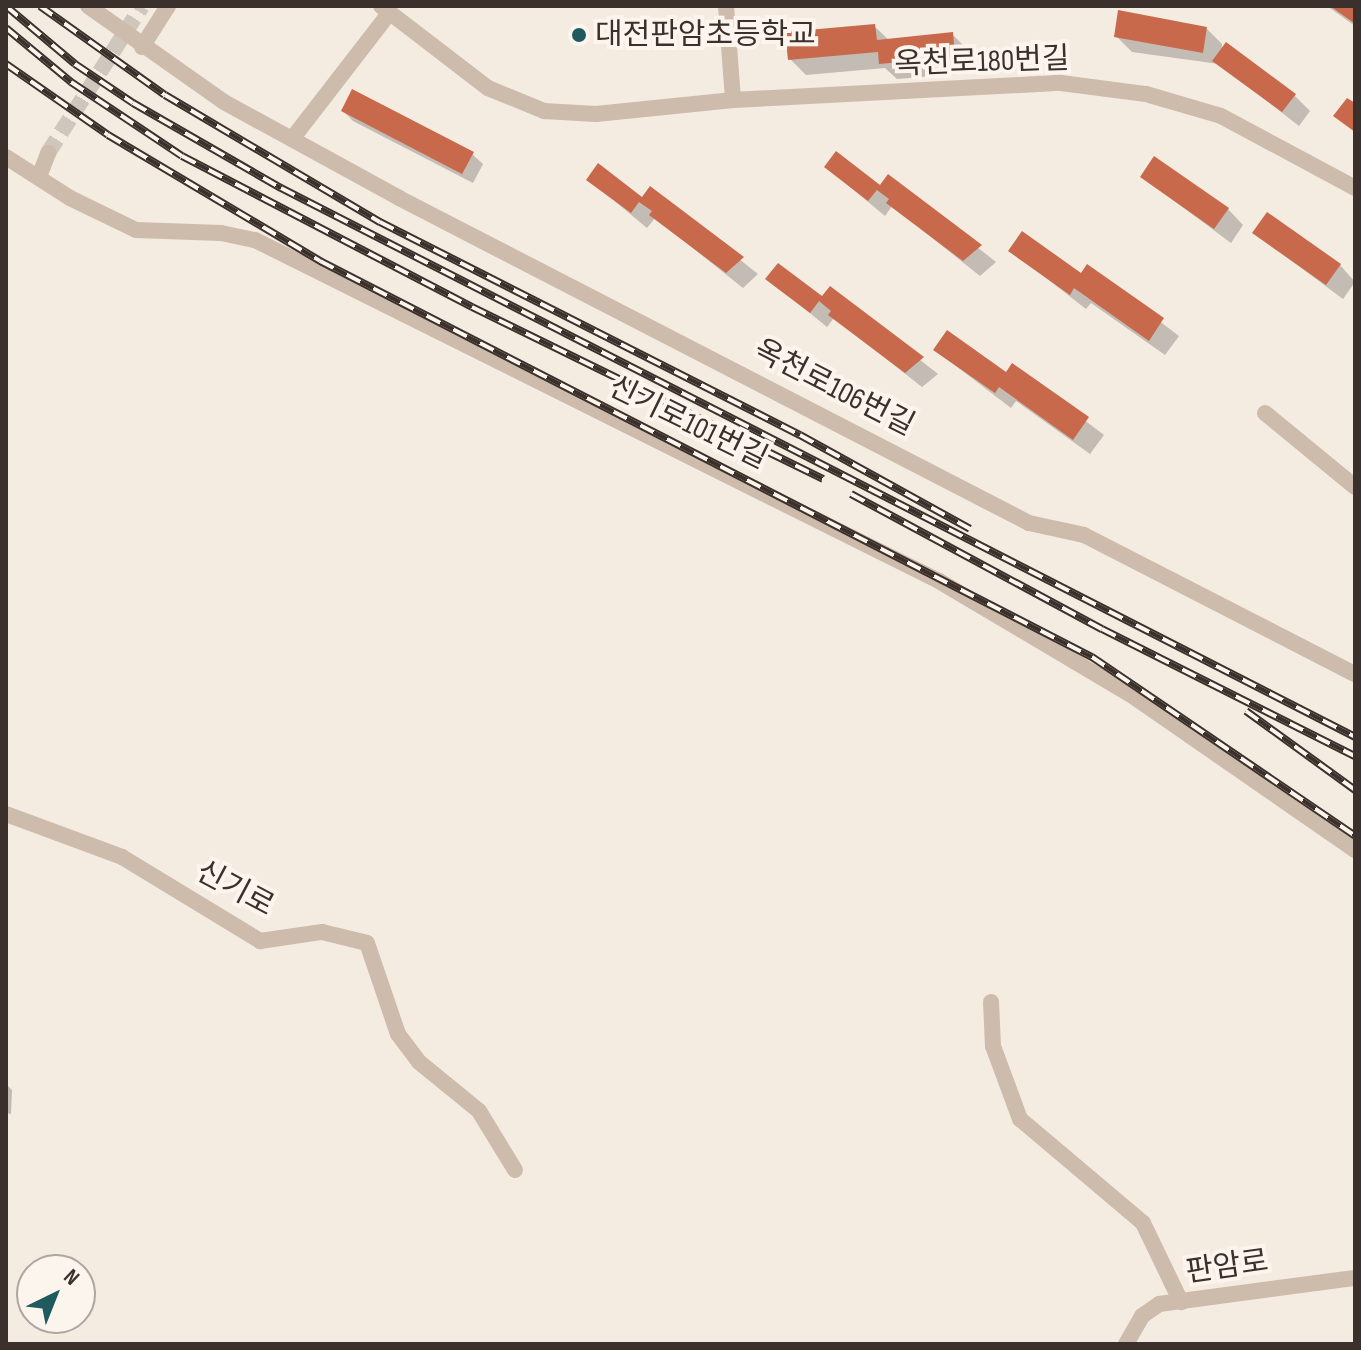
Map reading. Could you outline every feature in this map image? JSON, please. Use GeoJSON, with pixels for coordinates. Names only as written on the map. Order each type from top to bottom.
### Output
{"type":"FeatureCollection","features":[{"type":"Feature","properties":{"kind":"street","name":"옥천로106번길"},"geometry":{"type":"LineString","coordinates":[[88,6],[142,47],[292,139],[1029,523],[1084,535],[1355,674]]}},
{"type":"Feature","properties":{"kind":"street"},"geometry":{"type":"LineString","coordinates":[[106,22],[116,6]]}},
{"type":"Feature","properties":{"kind":"street"},"geometry":{"type":"LineString","coordinates":[[142,47],[168,6]]}},
{"type":"Feature","properties":{"kind":"street"},"geometry":{"type":"LineString","coordinates":[[726,6],[733,100]]}},
{"type":"Feature","properties":{"kind":"street"},"geometry":{"type":"LineString","coordinates":[[292,139],[386,9]]}},
{"type":"Feature","properties":{"kind":"street","name":"옥천로180번길"},"geometry":{"type":"LineString","coordinates":[[386,9],[488,88],[544,111],[596,114],[733,100],[1061,83],[1146,94],[1221,116],[1355,188]]}},
{"type":"Feature","properties":{"kind":"street"},"geometry":{"type":"LineString","coordinates":[[39,177],[48,153]]}},
{"type":"Feature","properties":{"kind":"street","name":"신기로101번길"},"geometry":{"type":"LineString","coordinates":[[6,157],[136,230],[221,233],[255,240],[410,321],[667,443],[990,608],[1313,818]]}},
{"type":"Feature","properties":{"kind":"street"},"geometry":{"type":"LineString","coordinates":[[1265,413],[1355,487]]}},
{"type":"Feature","properties":{"kind":"street","name":"신기로"},"geometry":{"type":"LineString","coordinates":[[6,814],[122,857],[260,941],[322,932],[367,943],[398,1034],[419,1062],[479,1111],[515,1170]]}},
{"type":"Feature","properties":{"kind":"street"},"geometry":{"type":"LineString","coordinates":[[1313,818],[1355,837]]}},
{"type":"Feature","properties":{"kind":"street"},"geometry":{"type":"LineString","coordinates":[[1313,818],[1355,850]]}},
{"type":"Feature","properties":{"kind":"street"},"geometry":{"type":"LineString","coordinates":[[991,1002],[993,1046],[1020,1119],[1143,1223],[1181,1302]]}},
{"type":"Feature","properties":{"kind":"street","name":"판암로"},"geometry":{"type":"LineString","coordinates":[[1126,1344],[1142,1316],[1159,1304],[1355,1278]]}},
{"type":"Feature","properties":{"kind":"building"},"geometry":{"type":"Polygon","coordinates":[[[1330,6],[1355,6],[1354,23],[1330,6]]]}},
{"type":"Feature","properties":{"kind":"building"},"geometry":{"type":"Polygon","coordinates":[[[1118,10],[1207,27],[1203,53],[1114,37],[1118,10]]]}},
{"type":"Feature","properties":{"kind":"building"},"geometry":{"type":"Polygon","coordinates":[[[875,24],[877,40],[953,32],[955,57],[879,64],[878,52],[788,60],[785,32],[875,24]]]}},
{"type":"Feature","properties":{"kind":"building"},"geometry":{"type":"Polygon","coordinates":[[[1226,42],[1296,94],[1282,112],[1212,61],[1226,42]]]}},
{"type":"Feature","properties":{"kind":"building"},"geometry":{"type":"Polygon","coordinates":[[[352,89],[474,152],[462,174],[341,111],[352,89]]]}},
{"type":"Feature","properties":{"kind":"building"},"geometry":{"type":"Polygon","coordinates":[[[1347,98],[1355,103],[1355,132],[1333,116],[1347,98]]]}},
{"type":"Feature","properties":{"kind":"building"},"geometry":{"type":"Polygon","coordinates":[[[836,151],[880,185],[888,174],[982,245],[963,261],[886,203],[889,199],[877,190],[868,201],[824,167],[836,151]]]}},
{"type":"Feature","properties":{"kind":"building"},"geometry":{"type":"Polygon","coordinates":[[[1154,156],[1229,208],[1214,229],[1140,177],[1154,156]]]}},
{"type":"Feature","properties":{"kind":"building"},"geometry":{"type":"Polygon","coordinates":[[[598,163],[642,197],[650,186],[744,257],[726,273],[649,215],[652,211],[639,202],[631,213],[586,180],[598,163]]]}},
{"type":"Feature","properties":{"kind":"building"},"geometry":{"type":"Polygon","coordinates":[[[1267,212],[1341,264],[1326,285],[1252,233],[1267,212]]]}},
{"type":"Feature","properties":{"kind":"building"},"geometry":{"type":"Polygon","coordinates":[[[1022,231],[1081,273],[1087,264],[1164,318],[1149,341],[1074,288],[1070,295],[1008,251],[1022,231]]]}},
{"type":"Feature","properties":{"kind":"building"},"geometry":{"type":"Polygon","coordinates":[[[778,263],[822,296],[830,286],[924,357],[905,373],[828,315],[831,311],[819,301],[810,313],[765,279],[778,263]]]}},
{"type":"Feature","properties":{"kind":"building"},"geometry":{"type":"Polygon","coordinates":[[[947,330],[1006,372],[1012,363],[1089,417],[1073,440],[999,387],[995,393],[933,350],[947,330]]]}},
{"type":"Feature","properties":{"kind":"tunnel"},"geometry":{"type":"LineString","coordinates":[[48,153],[142,6]]}},
{"type":"Feature","properties":{"kind":"railway"},"geometry":{"type":"LineString","coordinates":[[6,6],[75,64],[133,103],[281,188],[1355,737]]}},
{"type":"Feature","properties":{"kind":"railway"},"geometry":{"type":"LineString","coordinates":[[40,6],[165,95],[380,222],[800,435],[970,529]]}},
{"type":"Feature","properties":{"kind":"railway"},"geometry":{"type":"LineString","coordinates":[[6,28],[71,82],[182,156],[472,307],[823,479]]}},
{"type":"Feature","properties":{"kind":"railway"},"geometry":{"type":"LineString","coordinates":[[6,64],[108,135],[320,261],[1092,657],[1355,836]]}},
{"type":"Feature","properties":{"kind":"railway"},"geometry":{"type":"LineString","coordinates":[[851,494],[1102,629],[1355,756]]}},
{"type":"Feature","properties":{"kind":"railway"},"geometry":{"type":"LineString","coordinates":[[1246,711],[1355,790]]}},
{"type":"Feature","properties":{"kind":"place","name":"대전판암초등학교"},"geometry":{"type":"Point","coordinates":[579,35]}}]}
